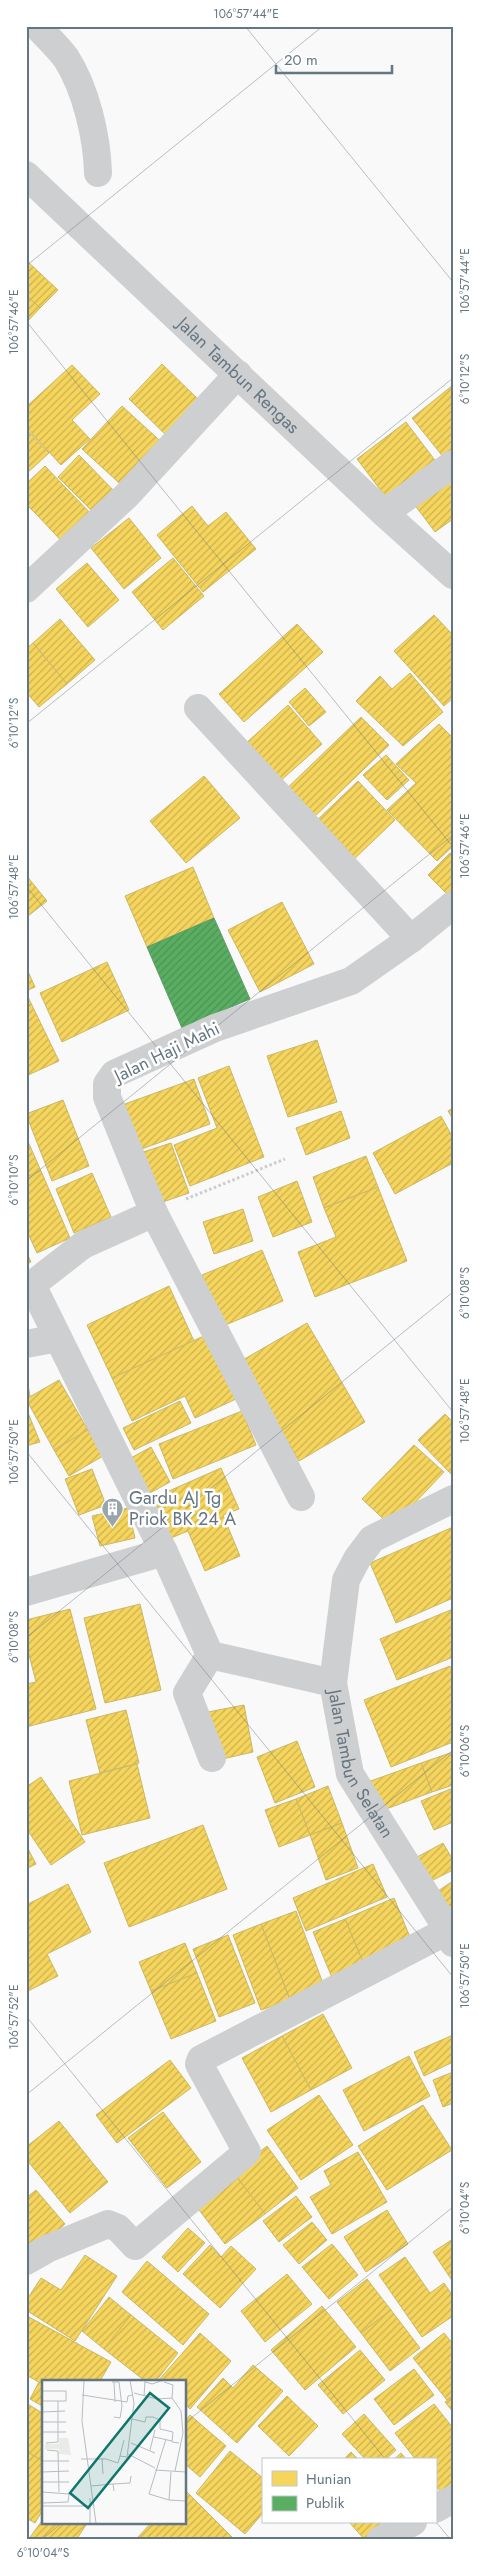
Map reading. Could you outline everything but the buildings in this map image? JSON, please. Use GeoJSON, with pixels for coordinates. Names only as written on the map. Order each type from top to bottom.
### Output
{"type":"FeatureCollection","features":[{"type":"Feature","properties":{"kind":"street"},"geometry":{"type":"LineString","coordinates":[[38,26],[66,59],[89,109],[98,157],[98,173]]}},
{"type":"Feature","properties":{"kind":"street","name":"Jalan Tambun Rengas"},"geometry":{"type":"LineString","coordinates":[[26,175],[235,377],[453,575]]}},
{"type":"Feature","properties":{"kind":"street"},"geometry":{"type":"LineString","coordinates":[[26,589],[127,495],[235,377]]}},
{"type":"Feature","properties":{"kind":"street"},"geometry":{"type":"LineString","coordinates":[[384,513],[453,464]]}},
{"type":"Feature","properties":{"kind":"street"},"geometry":{"type":"LineString","coordinates":[[198,708],[411,939]]}},
{"type":"Feature","properties":{"kind":"street","name":"Jalan Haji Mahi"},"geometry":{"type":"LineString","coordinates":[[154,1213],[107,1097],[106,1090],[109,1078],[215,1028],[351,981],[411,939],[453,905]]}},
{"type":"Feature","properties":{"kind":"street"},"geometry":{"type":"LineString","coordinates":[[212,1758],[187,1693],[210,1655],[164,1552],[35,1292],[38,1280],[83,1245],[154,1213],[301,1497]]}},
{"type":"Feature","properties":{"kind":"street"},"geometry":{"type":"LineString","coordinates":[[26,1344],[58,1338]]}},
{"type":"Feature","properties":{"kind":"street"},"geometry":{"type":"LineString","coordinates":[[333,1682],[346,1580],[358,1559],[372,1539],[453,1499]]}},
{"type":"Feature","properties":{"kind":"street"},"geometry":{"type":"LineString","coordinates":[[26,1592],[164,1552]]}},
{"type":"Feature","properties":{"kind":"street","name":"Jalan Tambun Selatan"},"geometry":{"type":"LineString","coordinates":[[210,1655],[333,1682],[350,1774],[448,1927]]}},
{"type":"Feature","properties":{"kind":"street"},"geometry":{"type":"LineString","coordinates":[[26,2261],[49,2248],[108,2224],[118,2228],[135,2246],[247,2152],[199,2064],[201,2060],[448,1927]]}},
{"type":"Feature","properties":{"kind":"street"},"geometry":{"type":"LineString","coordinates":[[436,2508],[453,2499]]}},
{"type":"Feature","properties":{"kind":"street"},"geometry":{"type":"LineString","coordinates":[[380,2540],[408,2524]]}},
{"type":"Feature","properties":{"kind":"path"},"geometry":{"type":"LineString","coordinates":[[154,1213],[285,1159]]}},
{"type":"Feature","properties":{"kind":"place","name":"Gardu AJ Tg Priok BK 24 A"},"geometry":{"type":"Point","coordinates":[113,1527]}}]}
